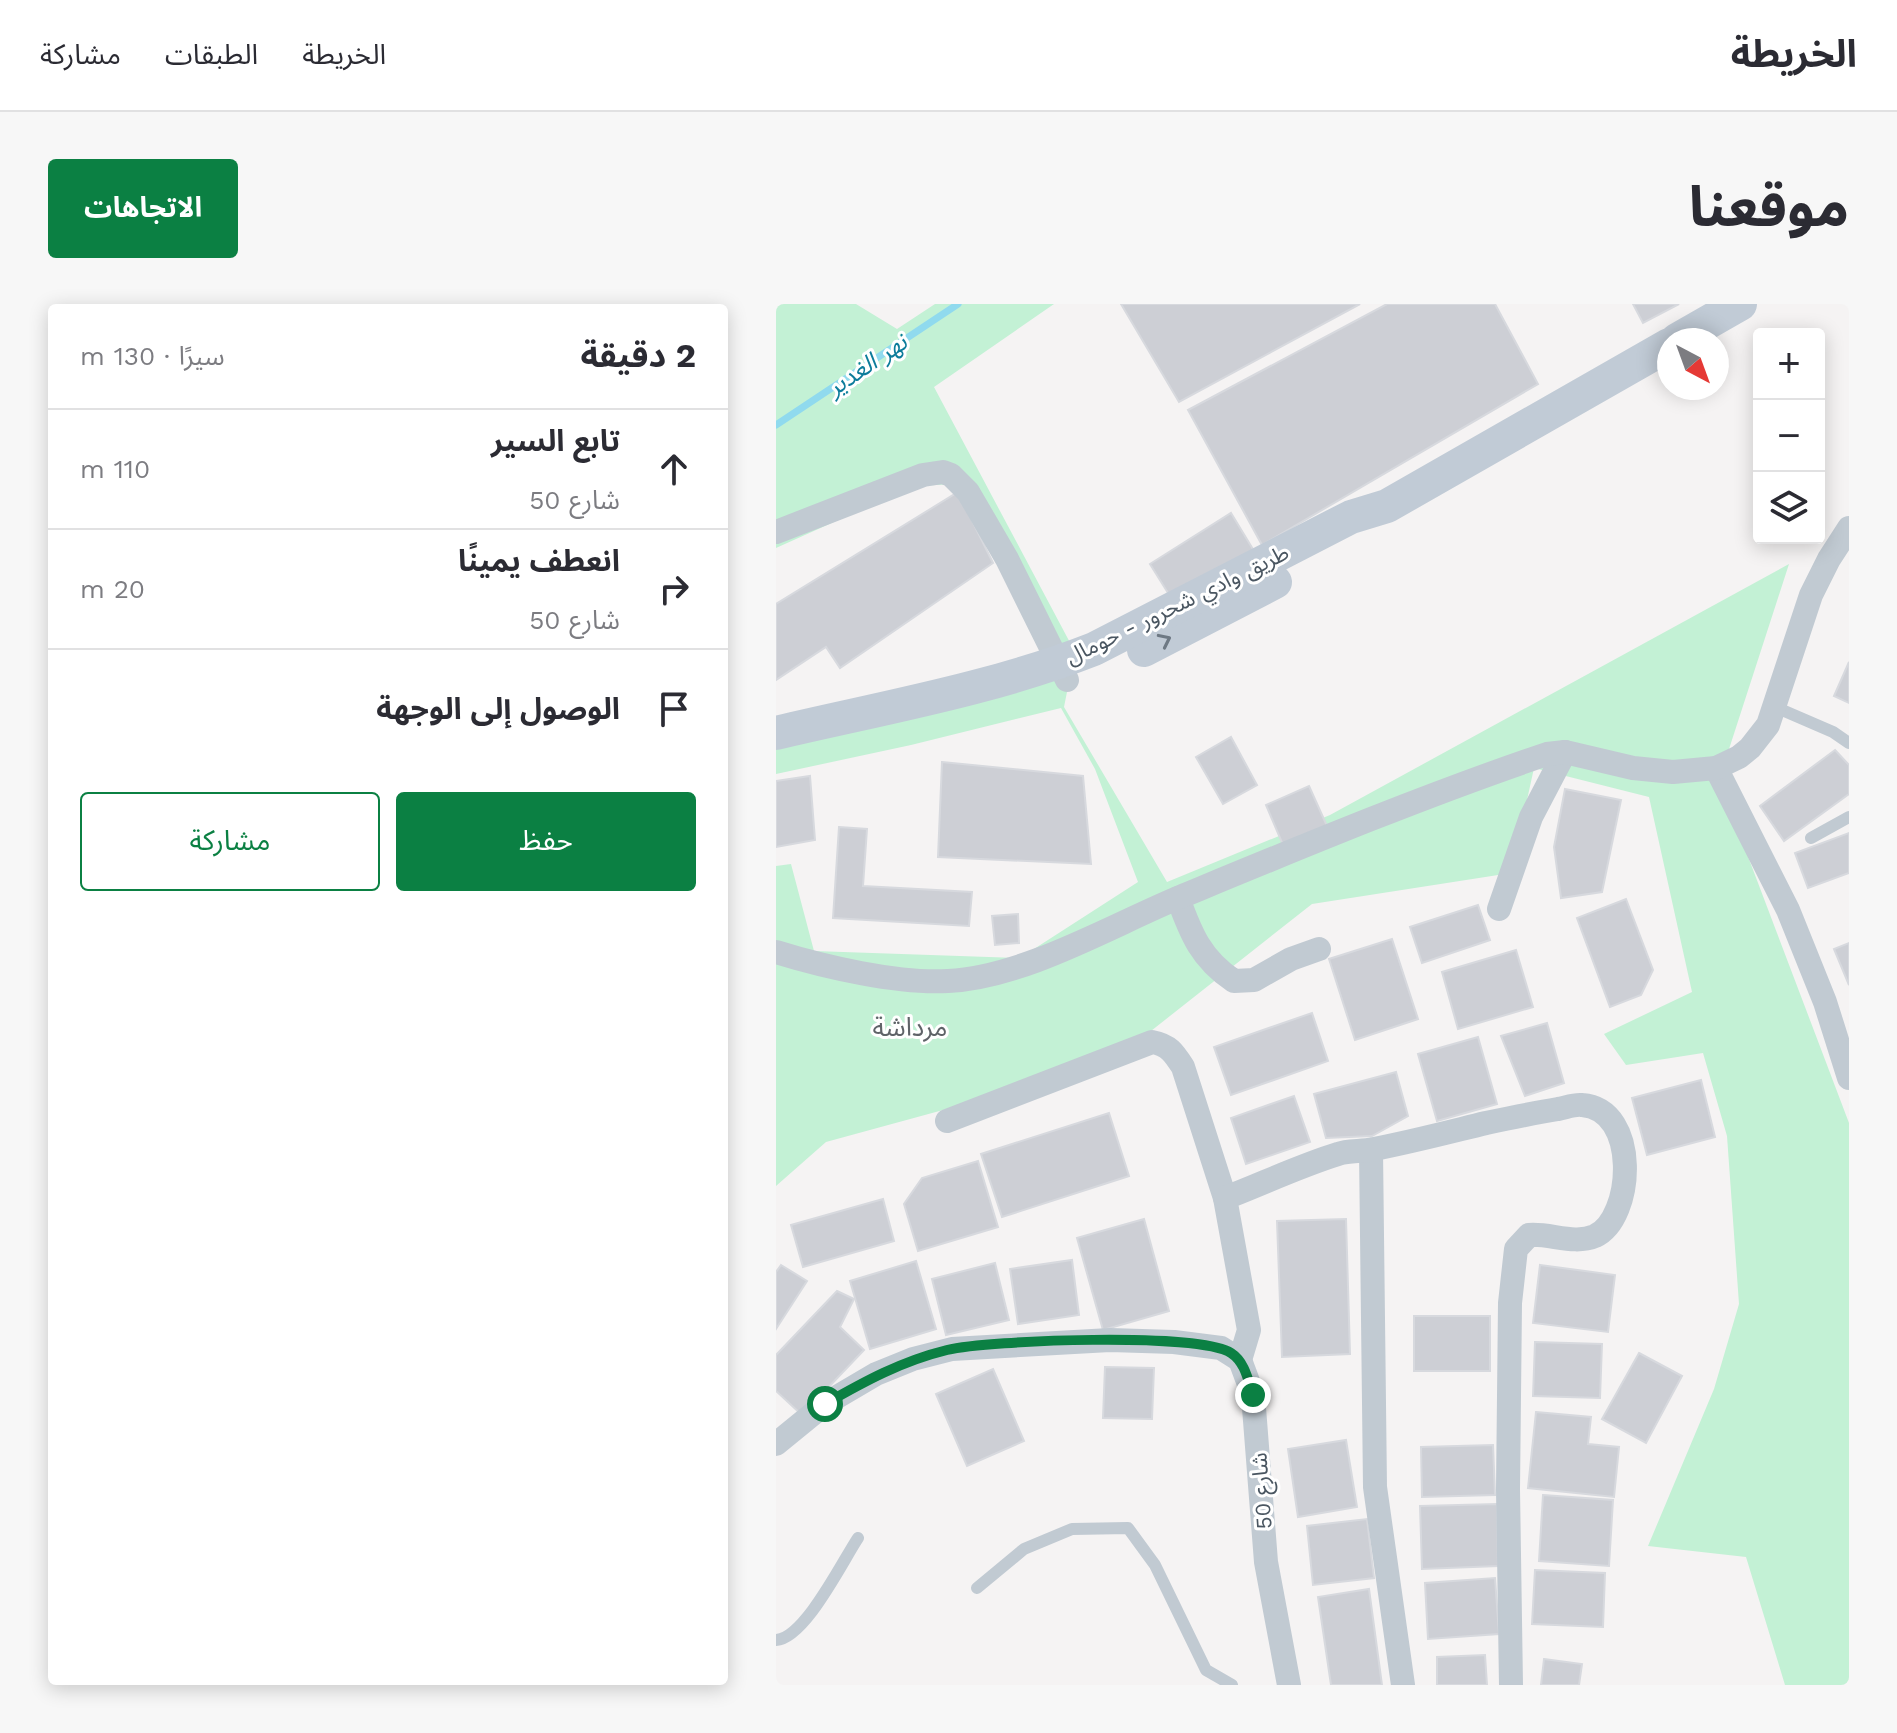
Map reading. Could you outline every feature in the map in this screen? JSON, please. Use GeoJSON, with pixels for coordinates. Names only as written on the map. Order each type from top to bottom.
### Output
{"type":"FeatureCollection","features":[{"type":"Feature","properties":{"kind":"main road"},"geometry":{"type":"LineString","coordinates":[[1698,328],[1740,304]]}},
{"type":"Feature","properties":{"kind":"main road","name":"طريق وادي شحرور - حومال"},"geometry":{"type":"LineString","coordinates":[[776,733],[978,686],[1063,672],[1137,654],[1351,517],[1387,506],[1657,352]]}},
{"type":"Feature","properties":{"kind":"main road"},"geometry":{"type":"LineString","coordinates":[[776,751],[982,705],[1063,672]]}},
{"type":"Feature","properties":{"kind":"street"},"geometry":{"type":"LineString","coordinates":[[776,532],[923,475],[943,472],[951,475],[968,492],[1007,559],[1063,672]]}},
{"type":"Feature","properties":{"kind":"street"},"geometry":{"type":"LineString","coordinates":[[776,952],[815,964],[919,980],[950,981],[1035,962],[1178,898],[1547,754],[1565,752],[1654,771],[1695,772],[1729,763],[1750,748],[1768,725],[1811,595],[1849,528]]}},
{"type":"Feature","properties":{"kind":"street"},"geometry":{"type":"LineString","coordinates":[[1499,909],[1531,817],[1565,752]]}},
{"type":"Feature","properties":{"kind":"street"},"geometry":{"type":"LineString","coordinates":[[1716,768],[1788,910],[1825,1002],[1849,1078]]}},
{"type":"Feature","properties":{"kind":"street"},"geometry":{"type":"LineString","coordinates":[[1178,898],[1197,947],[1234,981],[1246,983],[1254,980],[1291,959],[1319,949]]}},
{"type":"Feature","properties":{"kind":"street"},"geometry":{"type":"LineString","coordinates":[[776,1444],[825,1404],[876,1374],[913,1359],[952,1349],[1110,1340],[1174,1342],[1221,1348],[1240,1360],[1249,1330],[1225,1198],[1183,1067],[1164,1044],[1152,1042],[947,1121]]}},
{"type":"Feature","properties":{"kind":"street"},"geometry":{"type":"LineString","coordinates":[[1225,1198],[1341,1153],[1371,1150],[1505,1119],[1582,1105],[1604,1112],[1615,1124],[1623,1139],[1625,1160],[1620,1202],[1609,1226],[1595,1236],[1579,1240],[1542,1233],[1529,1235],[1516,1249],[1510,1303],[1508,1376],[1511,1685]]}},
{"type":"Feature","properties":{"kind":"street"},"geometry":{"type":"LineString","coordinates":[[1371,1150],[1375,1487],[1403,1685]]}},
{"type":"Feature","properties":{"kind":"street","name":"شارع 50"},"geometry":{"type":"LineString","coordinates":[[1240,1360],[1255,1407],[1266,1562],[1289,1685]]}},
{"type":"Feature","properties":{"kind":"lane"},"geometry":{"type":"LineString","coordinates":[[1775,707],[1833,732],[1849,743]]}},
{"type":"Feature","properties":{"kind":"lane"},"geometry":{"type":"LineString","coordinates":[[1811,838],[1849,817]]}},
{"type":"Feature","properties":{"kind":"lane"},"geometry":{"type":"LineString","coordinates":[[977,1588],[1024,1549],[1072,1529],[1128,1528],[1155,1565],[1185,1633],[1206,1670],[1232,1685]]}},
{"type":"Feature","properties":{"kind":"lane"},"geometry":{"type":"LineString","coordinates":[[776,1640],[783,1640],[813,1614],[858,1538]]}},
{"type":"Feature","properties":{"kind":"lane"},"geometry":{"type":"LineString","coordinates":[[1279,1685],[1289,1685]]}},
{"type":"Feature","properties":{"kind":"green space"},"geometry":{"type":"Polygon","coordinates":[[[776,304],[856,304],[897,329],[935,304],[1054,304],[934,387],[1075,652],[1064,707],[1167,882],[1330,815],[1789,564],[1719,780],[1849,1123],[1849,1685],[1785,1685],[1746,1557],[1648,1546],[1714,1389],[1739,1304],[1727,1136],[1703,1053],[1626,1065],[1604,1034],[1692,992],[1649,797],[1534,768],[1511,873],[1312,904],[1137,1042],[987,1098],[826,1142],[776,1186],[776,866],[791,864],[814,951],[1020,958],[1138,882],[1095,769],[1061,708],[776,774],[776,718],[1044,659],[958,484],[914,486],[776,548],[776,304]]]}},
{"type":"Feature","properties":{"kind":"building"},"geometry":{"type":"Polygon","coordinates":[[[1121,304],[1360,304],[1179,402],[1121,304]]]}},
{"type":"Feature","properties":{"kind":"building"},"geometry":{"type":"Polygon","coordinates":[[[1387,304],[1495,304],[1538,384],[1262,545],[1188,410],[1387,304]]]}},
{"type":"Feature","properties":{"kind":"building"},"geometry":{"type":"Polygon","coordinates":[[[1633,304],[1679,304],[1643,323],[1633,304]]]}},
{"type":"Feature","properties":{"kind":"building"},"geometry":{"type":"Polygon","coordinates":[[[958,492],[993,563],[840,668],[826,647],[776,680],[776,604],[958,492]]]}},
{"type":"Feature","properties":{"kind":"building"},"geometry":{"type":"Polygon","coordinates":[[[1231,513],[1254,551],[1173,601],[1150,564],[1231,513]]]}},
{"type":"Feature","properties":{"kind":"building"},"geometry":{"type":"Polygon","coordinates":[[[1849,662],[1849,703],[1834,696],[1849,662]]]}},
{"type":"Feature","properties":{"kind":"building"},"geometry":{"type":"Polygon","coordinates":[[[1231,737],[1257,785],[1223,804],[1196,757],[1231,737]]]}},
{"type":"Feature","properties":{"kind":"building"},"geometry":{"type":"Polygon","coordinates":[[[1835,750],[1849,765],[1849,794],[1784,841],[1760,806],[1835,750]]]}},
{"type":"Feature","properties":{"kind":"building"},"geometry":{"type":"Polygon","coordinates":[[[942,762],[1083,776],[1091,864],[938,857],[942,762]]]}},
{"type":"Feature","properties":{"kind":"building"},"geometry":{"type":"Polygon","coordinates":[[[810,776],[815,840],[776,847],[776,781],[810,776]]]}},
{"type":"Feature","properties":{"kind":"building"},"geometry":{"type":"Polygon","coordinates":[[[1309,786],[1327,826],[1283,845],[1266,805],[1309,786]]]}},
{"type":"Feature","properties":{"kind":"building"},"geometry":{"type":"Polygon","coordinates":[[[1565,789],[1621,800],[1602,892],[1561,898],[1554,847],[1565,789]]]}},
{"type":"Feature","properties":{"kind":"building"},"geometry":{"type":"Polygon","coordinates":[[[839,827],[867,829],[863,886],[972,892],[969,926],[833,918],[839,827]]]}},
{"type":"Feature","properties":{"kind":"building"},"geometry":{"type":"Polygon","coordinates":[[[1849,833],[1849,873],[1808,888],[1795,853],[1849,833]]]}},
{"type":"Feature","properties":{"kind":"building"},"geometry":{"type":"Polygon","coordinates":[[[1626,899],[1653,970],[1641,995],[1610,1007],[1577,918],[1626,899]]]}},
{"type":"Feature","properties":{"kind":"building"},"geometry":{"type":"Polygon","coordinates":[[[1478,905],[1490,940],[1422,963],[1410,927],[1478,905]]]}},
{"type":"Feature","properties":{"kind":"building"},"geometry":{"type":"Polygon","coordinates":[[[1018,914],[1019,943],[995,945],[992,916],[1018,914]]]}},
{"type":"Feature","properties":{"kind":"building"},"geometry":{"type":"Polygon","coordinates":[[[1392,939],[1418,1019],[1355,1040],[1329,959],[1392,939]]]}},
{"type":"Feature","properties":{"kind":"building"},"geometry":{"type":"Polygon","coordinates":[[[1849,943],[1849,985],[1834,949],[1849,943]]]}},
{"type":"Feature","properties":{"kind":"building"},"geometry":{"type":"Polygon","coordinates":[[[1516,950],[1533,1007],[1458,1029],[1442,972],[1516,950]]]}},
{"type":"Feature","properties":{"kind":"building"},"geometry":{"type":"Polygon","coordinates":[[[1312,1013],[1328,1061],[1231,1095],[1214,1047],[1312,1013]]]}},
{"type":"Feature","properties":{"kind":"building"},"geometry":{"type":"Polygon","coordinates":[[[1547,1023],[1564,1083],[1525,1096],[1501,1036],[1547,1023]]]}},
{"type":"Feature","properties":{"kind":"building"},"geometry":{"type":"Polygon","coordinates":[[[1478,1037],[1497,1104],[1437,1121],[1418,1054],[1478,1037]]]}},
{"type":"Feature","properties":{"kind":"building"},"geometry":{"type":"Polygon","coordinates":[[[1396,1072],[1408,1116],[1372,1136],[1326,1138],[1314,1094],[1396,1072]]]}},
{"type":"Feature","properties":{"kind":"building"},"geometry":{"type":"Polygon","coordinates":[[[1701,1080],[1715,1137],[1647,1155],[1632,1098],[1701,1080]]]}},
{"type":"Feature","properties":{"kind":"building"},"geometry":{"type":"Polygon","coordinates":[[[1294,1096],[1310,1142],[1246,1164],[1231,1118],[1294,1096]]]}},
{"type":"Feature","properties":{"kind":"building"},"geometry":{"type":"Polygon","coordinates":[[[1109,1113],[1129,1176],[1002,1217],[981,1154],[1109,1113]]]}},
{"type":"Feature","properties":{"kind":"building"},"geometry":{"type":"Polygon","coordinates":[[[978,1161],[998,1227],[918,1251],[904,1204],[922,1178],[978,1161]]]}},
{"type":"Feature","properties":{"kind":"building"},"geometry":{"type":"Polygon","coordinates":[[[883,1199],[894,1241],[803,1267],[791,1225],[883,1199]]]}},
{"type":"Feature","properties":{"kind":"building"},"geometry":{"type":"Polygon","coordinates":[[[1144,1219],[1169,1311],[1103,1330],[1077,1238],[1144,1219]]]}},
{"type":"Feature","properties":{"kind":"building"},"geometry":{"type":"Polygon","coordinates":[[[1346,1219],[1350,1354],[1282,1357],[1277,1221],[1346,1219]]]}},
{"type":"Feature","properties":{"kind":"building"},"geometry":{"type":"Polygon","coordinates":[[[1072,1260],[1079,1315],[1018,1324],[1010,1269],[1072,1260]]]}},
{"type":"Feature","properties":{"kind":"building"},"geometry":{"type":"Polygon","coordinates":[[[916,1261],[936,1329],[870,1349],[850,1281],[916,1261]]]}},
{"type":"Feature","properties":{"kind":"building"},"geometry":{"type":"Polygon","coordinates":[[[995,1263],[1009,1320],[946,1335],[932,1279],[995,1263]]]}},
{"type":"Feature","properties":{"kind":"building"},"geometry":{"type":"Polygon","coordinates":[[[781,1265],[807,1281],[776,1329],[776,1272],[781,1265]]]}},
{"type":"Feature","properties":{"kind":"building"},"geometry":{"type":"Polygon","coordinates":[[[1540,1265],[1615,1275],[1608,1332],[1533,1323],[1540,1265]]]}},
{"type":"Feature","properties":{"kind":"building"},"geometry":{"type":"Polygon","coordinates":[[[837,1291],[854,1299],[840,1327],[864,1350],[802,1415],[776,1391],[776,1355],[837,1291]]]}},
{"type":"Feature","properties":{"kind":"building"},"geometry":{"type":"Polygon","coordinates":[[[1414,1316],[1490,1316],[1490,1371],[1414,1371],[1414,1316]]]}},
{"type":"Feature","properties":{"kind":"building"},"geometry":{"type":"Polygon","coordinates":[[[1535,1342],[1602,1344],[1600,1398],[1533,1396],[1535,1342]]]}},
{"type":"Feature","properties":{"kind":"building"},"geometry":{"type":"Polygon","coordinates":[[[1639,1353],[1682,1376],[1646,1443],[1602,1419],[1639,1353]]]}},
{"type":"Feature","properties":{"kind":"building"},"geometry":{"type":"Polygon","coordinates":[[[1105,1367],[1154,1368],[1152,1419],[1103,1418],[1105,1367]]]}},
{"type":"Feature","properties":{"kind":"building"},"geometry":{"type":"Polygon","coordinates":[[[993,1369],[1024,1441],[967,1466],[936,1394],[993,1369]]]}},
{"type":"Feature","properties":{"kind":"building"},"geometry":{"type":"Polygon","coordinates":[[[1536,1412],[1591,1417],[1588,1444],[1619,1447],[1614,1497],[1528,1488],[1536,1412]]]}},
{"type":"Feature","properties":{"kind":"building"},"geometry":{"type":"Polygon","coordinates":[[[1346,1440],[1357,1507],[1298,1517],[1288,1449],[1346,1440]]]}},
{"type":"Feature","properties":{"kind":"building"},"geometry":{"type":"Polygon","coordinates":[[[1493,1445],[1495,1495],[1422,1497],[1421,1447],[1493,1445]]]}},
{"type":"Feature","properties":{"kind":"building"},"geometry":{"type":"Polygon","coordinates":[[[1543,1495],[1613,1500],[1609,1566],[1539,1561],[1543,1495]]]}},
{"type":"Feature","properties":{"kind":"building"},"geometry":{"type":"Polygon","coordinates":[[[1497,1504],[1498,1566],[1422,1569],[1420,1506],[1497,1504]]]}},
{"type":"Feature","properties":{"kind":"building"},"geometry":{"type":"Polygon","coordinates":[[[1367,1519],[1374,1578],[1313,1585],[1307,1526],[1367,1519]]]}},
{"type":"Feature","properties":{"kind":"building"},"geometry":{"type":"Polygon","coordinates":[[[1535,1570],[1605,1573],[1603,1627],[1532,1624],[1535,1570]]]}},
{"type":"Feature","properties":{"kind":"building"},"geometry":{"type":"Polygon","coordinates":[[[1495,1578],[1499,1634],[1428,1639],[1425,1583],[1495,1578]]]}},
{"type":"Feature","properties":{"kind":"building"},"geometry":{"type":"Polygon","coordinates":[[[1369,1589],[1382,1685],[1331,1685],[1318,1597],[1369,1589]]]}},
{"type":"Feature","properties":{"kind":"building"},"geometry":{"type":"Polygon","coordinates":[[[1485,1655],[1487,1685],[1437,1685],[1437,1657],[1485,1655]]]}},
{"type":"Feature","properties":{"kind":"building"},"geometry":{"type":"Polygon","coordinates":[[[1544,1659],[1582,1664],[1579,1685],[1541,1685],[1544,1659]]]}},
{"type":"Feature","properties":{"kind":"waterway","name":"نهر الغدير"},"geometry":{"type":"LineString","coordinates":[[776,425],[958,304]]}},
{"type":"Feature","properties":{"kind":"district","name":"مرداشة"},"geometry":{"type":"Point","coordinates":[910,1027]}},
{"type":"Feature","properties":{"kind":"route"},"geometry":{"type":"LineString","coordinates":[[825,1404],[876,1374],[913,1359],[952,1349],[1110,1340],[1174,1342],[1221,1348],[1240,1360],[1253,1395]]}}]}
